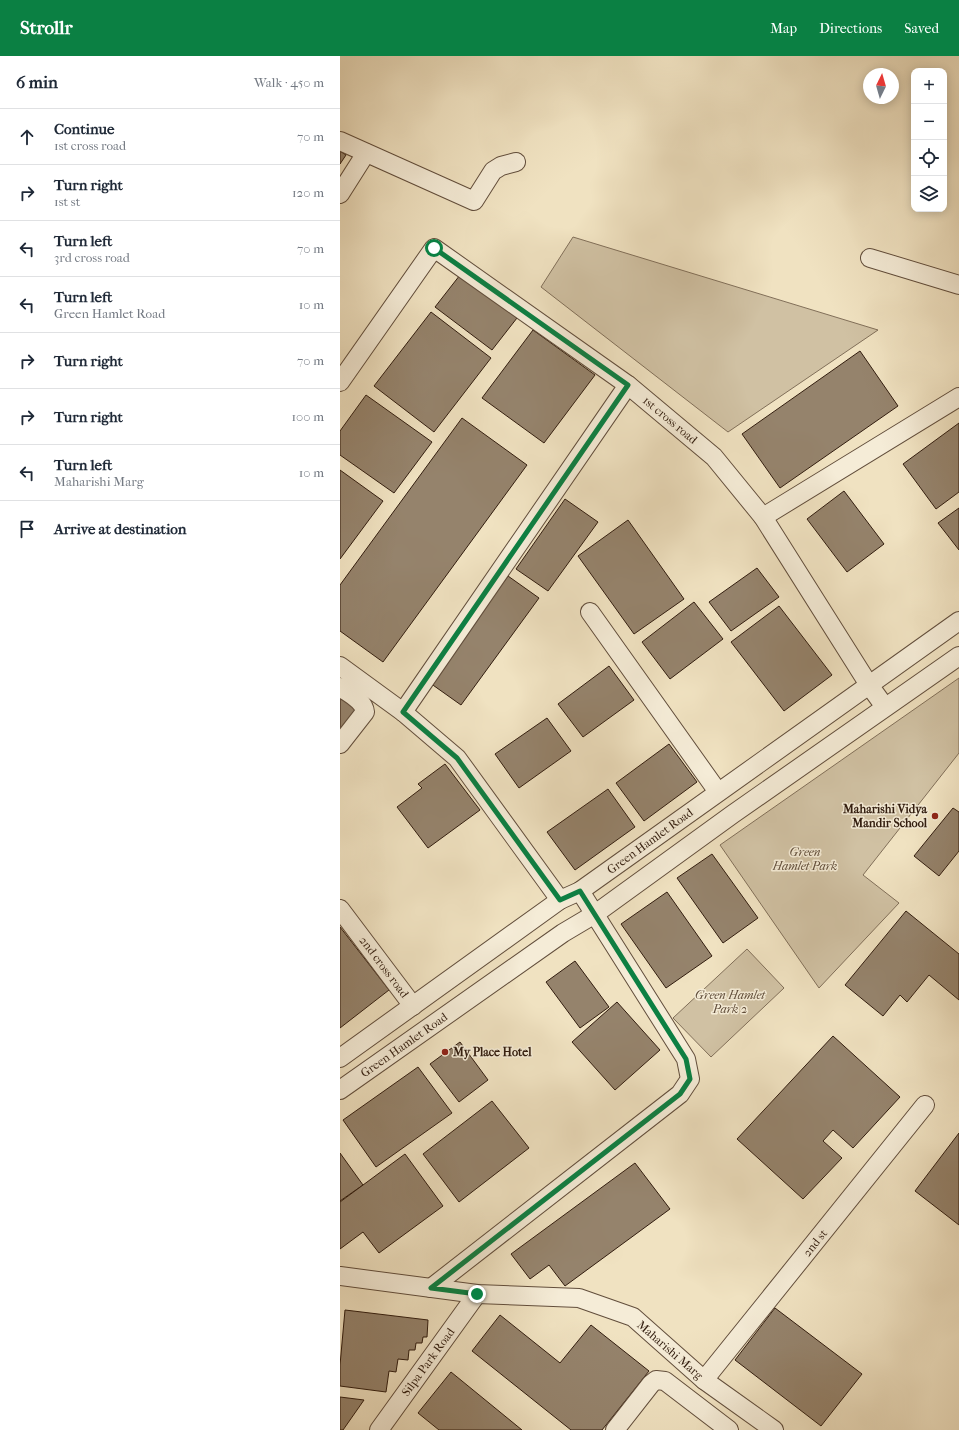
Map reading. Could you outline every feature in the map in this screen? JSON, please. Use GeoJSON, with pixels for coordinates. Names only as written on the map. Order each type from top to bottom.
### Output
{"type":"FeatureCollection","features":[{"type":"Feature","properties":{"kind":"street"},"geometry":{"type":"LineString","coordinates":[[340,141],[474,201],[493,171],[501,166],[516,162]]}},
{"type":"Feature","properties":{"kind":"street"},"geometry":{"type":"LineString","coordinates":[[340,194],[366,153]]}},
{"type":"Feature","properties":{"kind":"street","name":"1st cross road"},"geometry":{"type":"LineString","coordinates":[[340,382],[434,248],[628,385],[714,457],[763,517],[869,686],[885,707]]}},
{"type":"Feature","properties":{"kind":"street"},"geometry":{"type":"LineString","coordinates":[[870,258],[959,285]]}},
{"type":"Feature","properties":{"kind":"street"},"geometry":{"type":"LineString","coordinates":[[403,712],[628,385]]}},
{"type":"Feature","properties":{"kind":"street"},"geometry":{"type":"LineString","coordinates":[[763,517],[959,397]]}},
{"type":"Feature","properties":{"kind":"street"},"geometry":{"type":"LineString","coordinates":[[590,612],[718,792]]}},
{"type":"Feature","properties":{"kind":"street","name":"Green Hamlet Road"},"geometry":{"type":"LineString","coordinates":[[340,1058],[560,900],[580,891],[959,621]]}},
{"type":"Feature","properties":{"kind":"street","name":"Green Hamlet Road"},"geometry":{"type":"LineString","coordinates":[[340,1090],[556,938],[595,914],[733,814],[959,656]]}},
{"type":"Feature","properties":{"kind":"street"},"geometry":{"type":"LineString","coordinates":[[340,666],[403,712],[457,758],[560,900]]}},
{"type":"Feature","properties":{"kind":"street"},"geometry":{"type":"LineString","coordinates":[[340,687],[361,703],[364,708],[364,712],[340,744]]}},
{"type":"Feature","properties":{"kind":"street"},"geometry":{"type":"LineString","coordinates":[[431,1288],[680,1094],[690,1079],[686,1059],[580,891]]}},
{"type":"Feature","properties":{"kind":"street","name":"2nd cross road"},"geometry":{"type":"LineString","coordinates":[[340,909],[413,1006]]}},
{"type":"Feature","properties":{"kind":"street","name":"2nd st"},"geometry":{"type":"LineString","coordinates":[[704,1380],[925,1105]]}},
{"type":"Feature","properties":{"kind":"street","name":"Maharishi Marg"},"geometry":{"type":"LineString","coordinates":[[340,1276],[477,1294],[579,1298],[633,1317],[704,1380],[774,1430]]}},
{"type":"Feature","properties":{"kind":"street","name":"Silpa Park Road"},"geometry":{"type":"LineString","coordinates":[[379,1430],[477,1294]]}},
{"type":"Feature","properties":{"kind":"street"},"geometry":{"type":"LineString","coordinates":[[615,1430],[651,1384],[656,1380],[665,1381],[729,1430]]}},
{"type":"Feature","properties":{"kind":"green space"},"geometry":{"type":"Polygon","coordinates":[[[573,237],[878,330],[728,432],[541,287],[573,237]]]}},
{"type":"Feature","properties":{"kind":"green space","name":"Green Hamlet Park"},"geometry":{"type":"Polygon","coordinates":[[[959,678],[959,753],[863,875],[899,903],[819,988],[720,845],[959,678]]]}},
{"type":"Feature","properties":{"kind":"green space","name":"Green Hamlet Park 2"},"geometry":{"type":"Polygon","coordinates":[[[747,949],[784,988],[711,1057],[673,1018],[747,949]]]}},
{"type":"Feature","properties":{"kind":"building"},"geometry":{"type":"Polygon","coordinates":[[[340,151],[346,155],[340,164],[340,151]]]}},
{"type":"Feature","properties":{"kind":"building"},"geometry":{"type":"Polygon","coordinates":[[[460,275],[517,318],[492,350],[435,307],[460,275]]]}},
{"type":"Feature","properties":{"kind":"building"},"geometry":{"type":"Polygon","coordinates":[[[431,312],[491,358],[434,432],[374,386],[431,312]]]}},
{"type":"Feature","properties":{"kind":"building"},"geometry":{"type":"Polygon","coordinates":[[[533,330],[595,375],[544,443],[482,398],[533,330]]]}},
{"type":"Feature","properties":{"kind":"building"},"geometry":{"type":"Polygon","coordinates":[[[860,351],[898,406],[780,488],[742,434],[860,351]]]}},
{"type":"Feature","properties":{"kind":"building"},"geometry":{"type":"Polygon","coordinates":[[[366,395],[432,442],[394,493],[340,455],[340,431],[366,395]]]}},
{"type":"Feature","properties":{"kind":"building"},"geometry":{"type":"Polygon","coordinates":[[[462,418],[527,465],[383,662],[340,631],[340,585],[462,418]]]}},
{"type":"Feature","properties":{"kind":"building"},"geometry":{"type":"Polygon","coordinates":[[[959,423],[959,492],[936,509],[903,464],[959,423]]]}},
{"type":"Feature","properties":{"kind":"building"},"geometry":{"type":"Polygon","coordinates":[[[340,470],[383,501],[340,559],[340,470]]]}},
{"type":"Feature","properties":{"kind":"building"},"geometry":{"type":"Polygon","coordinates":[[[844,491],[884,544],[847,572],[807,519],[844,491]]]}},
{"type":"Feature","properties":{"kind":"building"},"geometry":{"type":"Polygon","coordinates":[[[565,499],[598,522],[548,591],[516,569],[565,499]]]}},
{"type":"Feature","properties":{"kind":"building"},"geometry":{"type":"Polygon","coordinates":[[[959,508],[959,550],[938,523],[959,508]]]}},
{"type":"Feature","properties":{"kind":"building"},"geometry":{"type":"Polygon","coordinates":[[[628,520],[684,599],[634,634],[578,556],[628,520]]]}},
{"type":"Feature","properties":{"kind":"building"},"geometry":{"type":"Polygon","coordinates":[[[757,568],[779,597],[731,631],[709,602],[757,568]]]}},
{"type":"Feature","properties":{"kind":"building"},"geometry":{"type":"Polygon","coordinates":[[[508,576],[539,598],[461,705],[430,683],[508,576]]]}},
{"type":"Feature","properties":{"kind":"building"},"geometry":{"type":"Polygon","coordinates":[[[694,602],[723,639],[670,679],[642,642],[694,602]]]}},
{"type":"Feature","properties":{"kind":"building"},"geometry":{"type":"Polygon","coordinates":[[[779,606],[832,675],[784,711],[731,642],[779,606]]]}},
{"type":"Feature","properties":{"kind":"building"},"geometry":{"type":"Polygon","coordinates":[[[609,666],[634,700],[583,737],[558,704],[609,666]]]}},
{"type":"Feature","properties":{"kind":"building"},"geometry":{"type":"Polygon","coordinates":[[[340,691],[359,705],[340,731],[340,691]]]}},
{"type":"Feature","properties":{"kind":"building"},"geometry":{"type":"Polygon","coordinates":[[[547,718],[571,751],[519,788],[495,754],[547,718]]]}},
{"type":"Feature","properties":{"kind":"building"},"geometry":{"type":"Polygon","coordinates":[[[669,744],[697,782],[644,821],[616,783],[669,744]]]}},
{"type":"Feature","properties":{"kind":"building"},"geometry":{"type":"Polygon","coordinates":[[[445,764],[480,810],[428,848],[397,807],[422,788],[418,784],[445,764]]]}},
{"type":"Feature","properties":{"kind":"building"},"geometry":{"type":"Polygon","coordinates":[[[608,789],[635,827],[575,870],[547,832],[608,789]]]}},
{"type":"Feature","properties":{"kind":"building"},"geometry":{"type":"Polygon","coordinates":[[[953,808],[959,812],[959,851],[939,876],[914,856],[953,808]]]}},
{"type":"Feature","properties":{"kind":"building"},"geometry":{"type":"Polygon","coordinates":[[[712,854],[758,918],[723,943],[677,878],[712,854]]]}},
{"type":"Feature","properties":{"kind":"building"},"geometry":{"type":"Polygon","coordinates":[[[667,892],[712,956],[666,988],[621,924],[667,892]]]}},
{"type":"Feature","properties":{"kind":"building"},"geometry":{"type":"Polygon","coordinates":[[[906,911],[959,954],[959,1000],[929,975],[907,1002],[900,995],[883,1016],[845,985],[906,911]]]}},
{"type":"Feature","properties":{"kind":"building"},"geometry":{"type":"Polygon","coordinates":[[[340,927],[389,990],[340,1028],[340,927]]]}},
{"type":"Feature","properties":{"kind":"building"},"geometry":{"type":"Polygon","coordinates":[[[575,961],[609,1007],[580,1028],[546,982],[575,961]]]}},
{"type":"Feature","properties":{"kind":"building"},"geometry":{"type":"Polygon","coordinates":[[[617,1002],[660,1050],[615,1090],[572,1042],[617,1002]]]}},
{"type":"Feature","properties":{"kind":"building"},"geometry":{"type":"Polygon","coordinates":[[[833,1036],[900,1097],[853,1148],[833,1130],[823,1141],[842,1158],[803,1199],[737,1139],[833,1036]]]}},
{"type":"Feature","properties":{"kind":"building"},"geometry":{"type":"Polygon","coordinates":[[[460,1042],[488,1080],[459,1102],[430,1064],[460,1042]]]}},
{"type":"Feature","properties":{"kind":"building"},"geometry":{"type":"Polygon","coordinates":[[[418,1067],[452,1113],[376,1167],[343,1120],[418,1067]]]}},
{"type":"Feature","properties":{"kind":"building"},"geometry":{"type":"Polygon","coordinates":[[[492,1101],[529,1148],[459,1202],[423,1154],[492,1101]]]}},
{"type":"Feature","properties":{"kind":"building"},"geometry":{"type":"Polygon","coordinates":[[[959,1133],[959,1225],[915,1191],[959,1133]]]}},
{"type":"Feature","properties":{"kind":"building"},"geometry":{"type":"Polygon","coordinates":[[[340,1153],[363,1185],[340,1201],[340,1153]]]}},
{"type":"Feature","properties":{"kind":"building"},"geometry":{"type":"Polygon","coordinates":[[[405,1154],[443,1206],[379,1253],[363,1232],[340,1249],[340,1202],[405,1154]]]}},
{"type":"Feature","properties":{"kind":"building"},"geometry":{"type":"Polygon","coordinates":[[[635,1163],[670,1209],[565,1286],[549,1265],[530,1279],[511,1254],[635,1163]]]}},
{"type":"Feature","properties":{"kind":"building"},"geometry":{"type":"Polygon","coordinates":[[[775,1308],[862,1374],[821,1426],[735,1360],[775,1308]]]}},
{"type":"Feature","properties":{"kind":"building"},"geometry":{"type":"Polygon","coordinates":[[[345,1310],[428,1320],[427,1337],[423,1337],[422,1343],[416,1343],[415,1350],[409,1350],[408,1360],[398,1359],[396,1372],[389,1371],[386,1392],[340,1386],[340,1365],[345,1310]]]}},
{"type":"Feature","properties":{"kind":"building"},"geometry":{"type":"Polygon","coordinates":[[[500,1315],[560,1363],[591,1325],[649,1371],[602,1430],[571,1430],[472,1351],[500,1315]]]}},
{"type":"Feature","properties":{"kind":"building"},"geometry":{"type":"Polygon","coordinates":[[[451,1372],[522,1430],[439,1430],[418,1413],[451,1372]]]}},
{"type":"Feature","properties":{"kind":"building"},"geometry":{"type":"Polygon","coordinates":[[[340,1397],[364,1400],[343,1430],[340,1430],[340,1397]]]}},
{"type":"Feature","properties":{"kind":"place","name":"Maharishi Vidya Mandir School"},"geometry":{"type":"Point","coordinates":[935,816]}},
{"type":"Feature","properties":{"kind":"place","name":"My Place Hotel"},"geometry":{"type":"Point","coordinates":[445,1052]}},
{"type":"Feature","properties":{"kind":"route"},"geometry":{"type":"LineString","coordinates":[[434,248],[628,385],[403,712],[457,758],[560,900],[580,891],[686,1059],[690,1079],[680,1094],[431,1288],[477,1294]]}}]}
